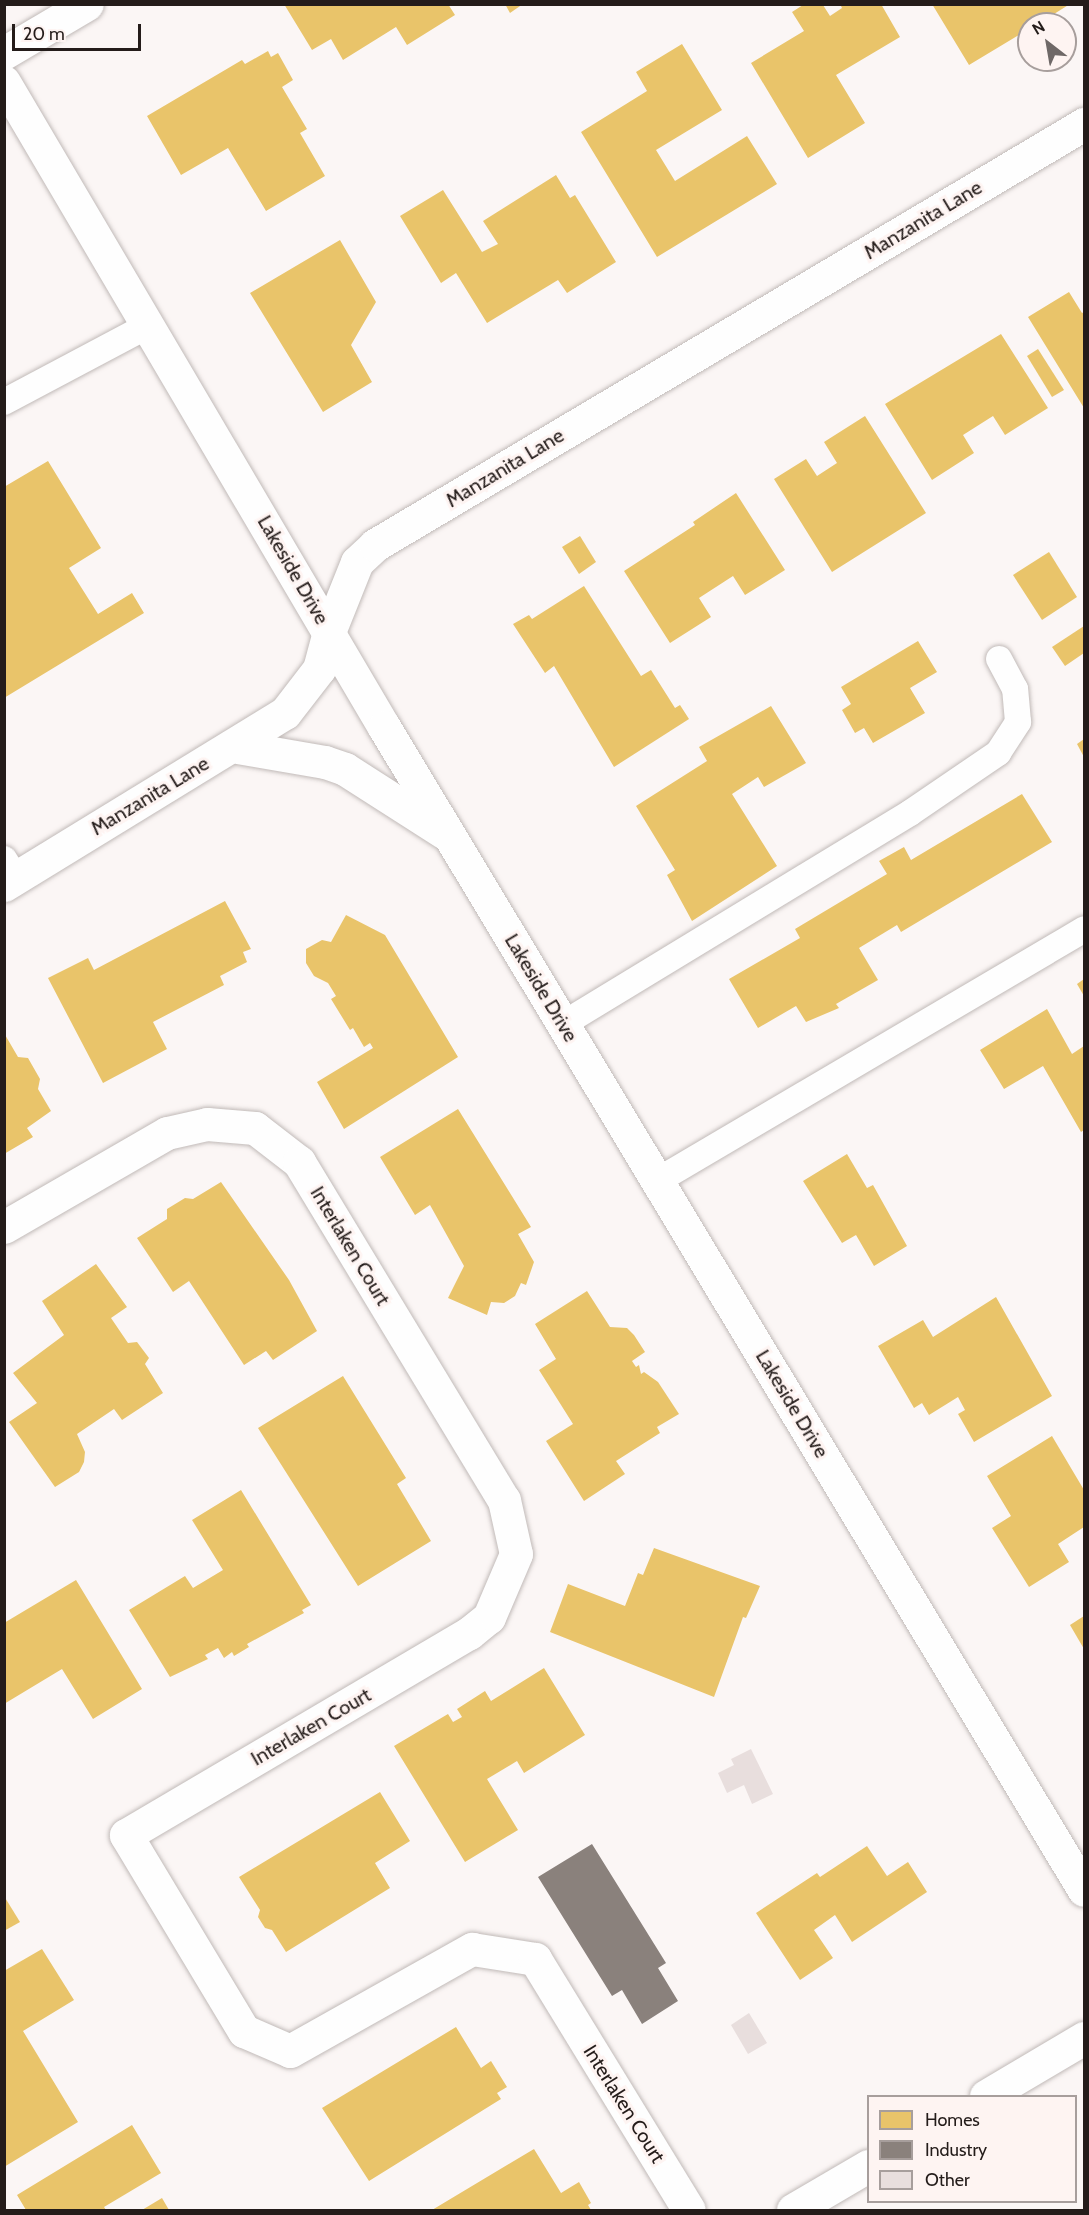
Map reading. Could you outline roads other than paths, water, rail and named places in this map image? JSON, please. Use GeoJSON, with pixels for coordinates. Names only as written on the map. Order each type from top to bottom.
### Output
{"type":"FeatureCollection","features":[{"type":"Feature","properties":{"kind":"street"},"geometry":{"type":"LineString","coordinates":[[4,54],[87,4]]}},
{"type":"Feature","properties":{"kind":"street","name":"Lakeside Drive"},"geometry":{"type":"LineString","coordinates":[[4,82],[451,837],[1084,1890]]}},
{"type":"Feature","properties":{"kind":"street","name":"Manzanita Lane"},"geometry":{"type":"LineString","coordinates":[[8,874],[232,746],[285,713],[300,698],[320,669],[329,632],[357,562],[375,545],[1084,124]]}},
{"type":"Feature","properties":{"kind":"street"},"geometry":{"type":"LineString","coordinates":[[232,746],[325,762],[345,769],[451,837]]}},
{"type":"Feature","properties":{"kind":"street","name":"Interlaken Court"},"geometry":{"type":"LineString","coordinates":[[4,1227],[167,1133],[207,1124],[255,1128],[299,1162],[504,1500],[516,1554],[489,1617],[469,1633],[126,1835],[244,2031],[290,2051],[472,1948],[535,1959],[689,2211]]}},
{"type":"Feature","properties":{"kind":"street"},"geometry":{"type":"LineString","coordinates":[[989,2095],[1084,2038]]}},
{"type":"Feature","properties":{"kind":"street"},"geometry":{"type":"LineString","coordinates":[[793,2211],[867,2167]]}},
{"type":"Feature","properties":{"kind":"lane"},"geometry":{"type":"LineString","coordinates":[[4,402],[149,326]]}},
{"type":"Feature","properties":{"kind":"lane"},"geometry":{"type":"LineString","coordinates":[[563,1024],[910,813],[998,753],[1018,722],[1015,689],[999,658]]}},
{"type":"Feature","properties":{"kind":"lane"},"geometry":{"type":"LineString","coordinates":[[657,1181],[1084,929]]}}]}
